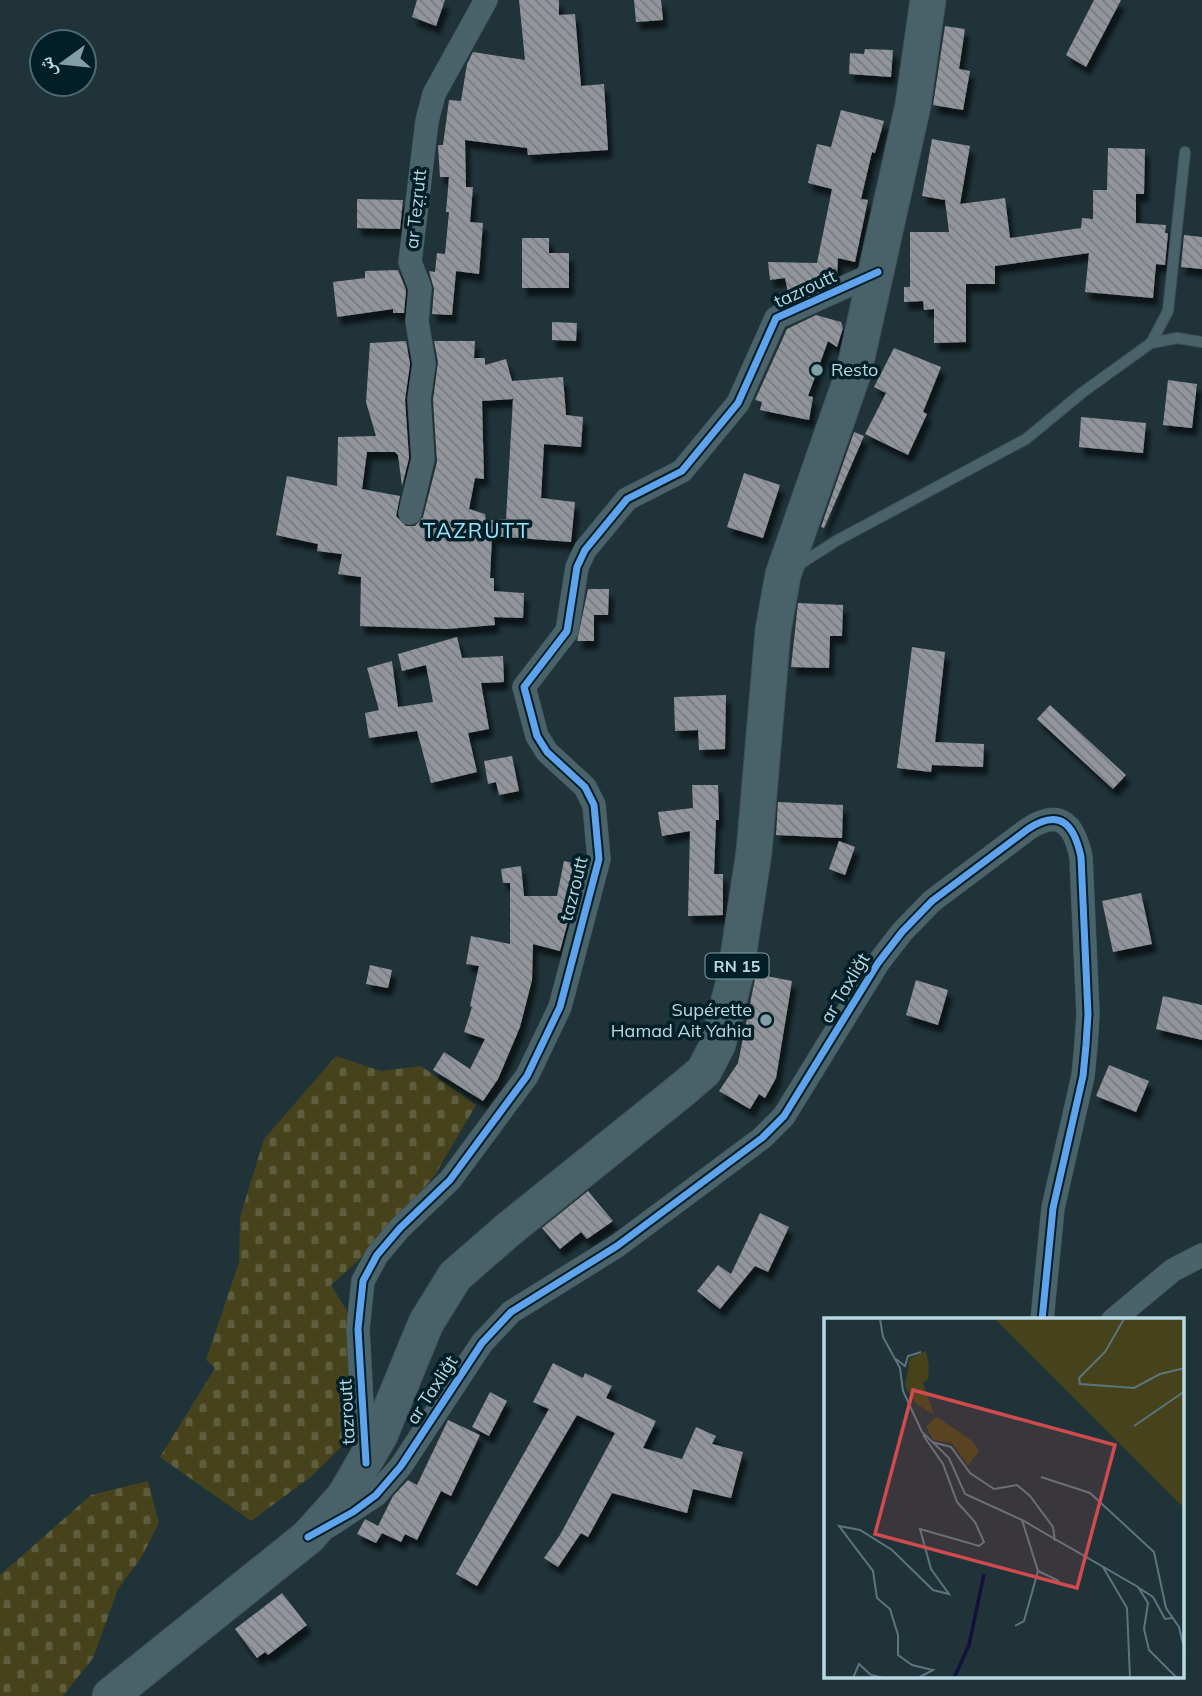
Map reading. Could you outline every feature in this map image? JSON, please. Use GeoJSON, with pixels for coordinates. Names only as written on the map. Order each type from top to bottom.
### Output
{"type":"FeatureCollection","features":[{"type":"Feature","properties":{"kind":"main road","name":"RN 15"},"geometry":{"type":"LineString","coordinates":[[110,1696],[308,1537],[344,1497],[366,1463],[426,1323],[455,1276],[509,1229],[684,1089],[704,1071],[718,1044],[735,977],[754,852],[773,631],[783,575],[854,371],[913,105],[928,0]]}},
{"type":"Feature","properties":{"kind":"street","name":"ar Teẓṛutt"},"geometry":{"type":"LineString","coordinates":[[410,513],[423,459],[418,399],[424,364],[416,321],[420,288],[410,262],[427,121],[434,94],[486,0]]}},
{"type":"Feature","properties":{"kind":"street","name":"tazroutt"},"geometry":{"type":"LineString","coordinates":[[366,1463],[358,1329],[363,1281],[377,1255],[400,1228],[450,1180],[527,1076],[560,1007],[599,859],[594,805],[585,787],[547,752],[537,736],[524,687],[568,631],[577,567],[585,550],[627,499],[682,471],[738,403],[776,318],[878,272]]}},
{"type":"Feature","properties":{"kind":"street","name":"ar Taxliǧt"},"geometry":{"type":"LineString","coordinates":[[308,1537],[353,1513],[376,1495],[401,1466],[482,1343],[511,1312],[617,1247],[762,1138],[784,1116],[878,962],[932,901],[1034,825],[1056,819],[1068,824],[1073,831],[1081,857],[1088,1014],[1083,1076],[1053,1208],[1042,1318]]}},
{"type":"Feature","properties":{"kind":"street"},"geometry":{"type":"LineString","coordinates":[[1115,1318],[1173,1270],[1202,1255]]}},
{"type":"Feature","properties":{"kind":"lane"},"geometry":{"type":"LineString","coordinates":[[1151,343],[1168,311],[1185,152]]}},
{"type":"Feature","properties":{"kind":"lane"},"geometry":{"type":"LineString","coordinates":[[783,575],[836,541],[1026,439],[1083,392],[1151,343],[1177,338],[1202,342]]}},
{"type":"Feature","properties":{"kind":"green space"},"geometry":{"type":"Polygon","coordinates":[[[336,1056],[381,1071],[421,1066],[476,1105],[435,1175],[377,1244],[331,1285],[350,1316],[348,1440],[312,1476],[251,1521],[160,1457],[215,1368],[206,1360],[239,1262],[240,1217],[264,1139],[336,1056]]]}},
{"type":"Feature","properties":{"kind":"green space"},"geometry":{"type":"Polygon","coordinates":[[[148,1481],[159,1523],[141,1558],[118,1589],[93,1658],[63,1696],[0,1696],[0,1575],[91,1495],[148,1481]]]}},
{"type":"Feature","properties":{"kind":"building"},"geometry":{"type":"Polygon","coordinates":[[[417,0],[445,0],[436,26],[412,17],[417,0]]]}},
{"type":"Feature","properties":{"kind":"building"},"geometry":{"type":"Polygon","coordinates":[[[519,0],[559,0],[559,15],[575,14],[581,86],[604,84],[608,150],[528,155],[527,148],[465,140],[466,187],[473,187],[470,222],[483,223],[479,274],[456,271],[452,315],[432,314],[434,289],[429,271],[435,272],[437,253],[445,254],[449,212],[446,212],[449,177],[440,177],[438,145],[443,145],[449,100],[461,101],[467,64],[473,52],[525,60],[519,0]]]}},
{"type":"Feature","properties":{"kind":"building"},"geometry":{"type":"Polygon","coordinates":[[[634,0],[661,0],[663,20],[636,22],[634,0]]]}},
{"type":"Feature","properties":{"kind":"building"},"geometry":{"type":"Polygon","coordinates":[[[1094,0],[1121,0],[1086,67],[1066,55],[1094,0]]]}},
{"type":"Feature","properties":{"kind":"building"},"geometry":{"type":"Polygon","coordinates":[[[945,26],[965,29],[959,69],[970,71],[963,110],[933,105],[945,26]]]}},
{"type":"Feature","properties":{"kind":"building"},"geometry":{"type":"Polygon","coordinates":[[[865,49],[893,50],[891,77],[849,74],[850,53],[864,54],[865,49]]]}},
{"type":"Feature","properties":{"kind":"building"},"geometry":{"type":"Polygon","coordinates":[[[841,110],[884,121],[875,153],[872,152],[861,199],[868,200],[855,262],[838,258],[837,275],[789,297],[785,278],[770,280],[768,262],[817,263],[832,189],[808,183],[817,144],[831,147],[841,110]]]}},
{"type":"Feature","properties":{"kind":"building"},"geometry":{"type":"Polygon","coordinates":[[[932,139],[970,146],[960,204],[1005,198],[1010,238],[1081,228],[1082,218],[1093,219],[1093,190],[1107,190],[1108,148],[1145,149],[1144,194],[1136,194],[1136,223],[1166,225],[1165,233],[1168,233],[1165,265],[1156,264],[1153,298],[1085,292],[1089,253],[995,266],[995,284],[966,284],[966,342],[934,343],[934,309],[924,310],[923,301],[904,302],[904,287],[910,287],[910,232],[949,232],[945,200],[922,196],[932,139]]]}},
{"type":"Feature","properties":{"kind":"building"},"geometry":{"type":"Polygon","coordinates":[[[357,199],[403,200],[400,229],[357,228],[357,199]]]}},
{"type":"Feature","properties":{"kind":"building"},"geometry":{"type":"Polygon","coordinates":[[[1184,235],[1202,237],[1202,269],[1181,267],[1184,235]]]}},
{"type":"Feature","properties":{"kind":"building"},"geometry":{"type":"Polygon","coordinates":[[[522,238],[549,238],[549,253],[569,253],[569,288],[522,288],[522,238]]]}},
{"type":"Feature","properties":{"kind":"building"},"geometry":{"type":"Polygon","coordinates":[[[398,270],[406,290],[404,313],[393,313],[393,309],[337,317],[333,282],[365,278],[365,271],[398,270]]]}},
{"type":"Feature","properties":{"kind":"building"},"geometry":{"type":"Polygon","coordinates":[[[816,315],[841,322],[843,328],[837,347],[828,341],[808,396],[813,397],[809,420],[760,410],[762,402],[755,400],[787,329],[816,315]]]}},
{"type":"Feature","properties":{"kind":"building"},"geometry":{"type":"Polygon","coordinates":[[[552,322],[577,323],[576,341],[552,340],[552,322]]]}},
{"type":"Feature","properties":{"kind":"building"},"geometry":{"type":"Polygon","coordinates":[[[406,341],[410,364],[405,400],[409,458],[402,486],[398,455],[395,452],[367,452],[362,489],[400,496],[396,516],[406,526],[415,526],[423,517],[437,462],[433,400],[438,362],[434,341],[475,341],[474,358],[485,358],[485,365],[506,359],[512,381],[563,377],[566,415],[583,417],[581,447],[544,444],[541,498],[575,502],[571,542],[492,536],[490,578],[494,578],[494,591],[524,593],[523,618],[494,617],[495,625],[447,629],[360,626],[361,577],[338,574],[342,554],[317,551],[318,544],[276,535],[287,476],[337,486],[338,437],[376,436],[366,402],[370,343],[406,341]],[[513,399],[482,401],[484,479],[475,478],[469,509],[485,514],[486,521],[506,519],[513,399]]]}},
{"type":"Feature","properties":{"kind":"building"},"geometry":{"type":"Polygon","coordinates":[[[894,348],[941,367],[923,412],[927,414],[908,455],[865,434],[886,393],[874,387],[894,348]]]}},
{"type":"Feature","properties":{"kind":"building"},"geometry":{"type":"Polygon","coordinates":[[[1168,380],[1197,384],[1192,428],[1163,425],[1168,380]]]}},
{"type":"Feature","properties":{"kind":"building"},"geometry":{"type":"Polygon","coordinates":[[[1081,417],[1146,423],[1143,453],[1079,447],[1081,417]]]}},
{"type":"Feature","properties":{"kind":"building"},"geometry":{"type":"Polygon","coordinates":[[[854,432],[864,436],[824,528],[821,527],[854,432]]]}},
{"type":"Feature","properties":{"kind":"building"},"geometry":{"type":"Polygon","coordinates":[[[744,473],[780,485],[763,538],[727,527],[744,473]]]}},
{"type":"Feature","properties":{"kind":"building"},"geometry":{"type":"Polygon","coordinates":[[[588,589],[609,589],[608,615],[594,615],[594,641],[577,641],[588,589]]]}},
{"type":"Feature","properties":{"kind":"building"},"geometry":{"type":"Polygon","coordinates":[[[798,603],[843,605],[842,636],[830,636],[829,668],[791,667],[798,603]]]}},
{"type":"Feature","properties":{"kind":"building"},"geometry":{"type":"Polygon","coordinates":[[[457,637],[462,658],[503,656],[504,682],[481,683],[489,729],[468,733],[477,772],[431,783],[417,731],[369,738],[365,713],[379,710],[367,668],[392,661],[398,707],[433,702],[426,665],[402,671],[398,654],[457,637]]]}},
{"type":"Feature","properties":{"kind":"building"},"geometry":{"type":"Polygon","coordinates":[[[912,647],[945,652],[935,742],[984,744],[983,767],[932,765],[931,772],[897,768],[912,647]]]}},
{"type":"Feature","properties":{"kind":"building"},"geometry":{"type":"Polygon","coordinates":[[[726,695],[725,749],[699,750],[698,730],[675,731],[674,697],[726,695]]]}},
{"type":"Feature","properties":{"kind":"building"},"geometry":{"type":"Polygon","coordinates":[[[1050,705],[1126,775],[1113,789],[1037,719],[1050,705]]]}},
{"type":"Feature","properties":{"kind":"building"},"geometry":{"type":"Polygon","coordinates":[[[512,756],[519,791],[499,795],[496,782],[488,784],[484,761],[512,756]]]}},
{"type":"Feature","properties":{"kind":"building"},"geometry":{"type":"Polygon","coordinates":[[[692,785],[718,785],[719,820],[716,820],[714,874],[723,874],[723,915],[688,916],[690,831],[662,836],[658,812],[693,808],[692,785]]]}},
{"type":"Feature","properties":{"kind":"building"},"geometry":{"type":"Polygon","coordinates":[[[778,802],[843,805],[842,838],[776,835],[778,802]]]}},
{"type":"Feature","properties":{"kind":"building"},"geometry":{"type":"Polygon","coordinates":[[[839,841],[855,847],[845,875],[829,869],[839,841]]]}},
{"type":"Feature","properties":{"kind":"building"},"geometry":{"type":"Polygon","coordinates":[[[564,861],[583,865],[560,951],[533,944],[532,980],[520,1027],[498,1079],[483,1101],[433,1070],[444,1052],[470,1069],[485,1039],[464,1032],[472,1007],[470,1006],[479,966],[466,964],[471,936],[510,944],[510,883],[503,883],[501,869],[521,866],[524,896],[557,896],[564,861]]]}},
{"type":"Feature","properties":{"kind":"building"},"geometry":{"type":"Polygon","coordinates":[[[1141,893],[1152,944],[1113,952],[1102,901],[1141,893]]]}},
{"type":"Feature","properties":{"kind":"building"},"geometry":{"type":"Polygon","coordinates":[[[370,965],[392,970],[388,988],[366,984],[370,965]]]}},
{"type":"Feature","properties":{"kind":"building","name":"Supérette Hamad Ait Yahia"},"geometry":{"type":"Polygon","coordinates":[[[756,974],[792,981],[776,1078],[765,1098],[759,1094],[750,1109],[719,1091],[738,1063],[756,974]]]}},
{"type":"Feature","properties":{"kind":"building"},"geometry":{"type":"Polygon","coordinates":[[[916,980],[948,990],[938,1025],[906,1015],[916,980]]]}},
{"type":"Feature","properties":{"kind":"building"},"geometry":{"type":"Polygon","coordinates":[[[1163,996],[1202,1005],[1202,1040],[1156,1029],[1163,996]]]}},
{"type":"Feature","properties":{"kind":"building"},"geometry":{"type":"Polygon","coordinates":[[[1109,1065],[1149,1081],[1136,1112],[1096,1096],[1109,1065]]]}},
{"type":"Feature","properties":{"kind":"building"},"geometry":{"type":"Polygon","coordinates":[[[588,1191],[613,1221],[587,1239],[581,1232],[560,1249],[542,1228],[588,1191]]]}},
{"type":"Feature","properties":{"kind":"building"},"geometry":{"type":"Polygon","coordinates":[[[760,1213],[789,1227],[768,1272],[755,1266],[720,1309],[697,1291],[718,1265],[731,1274],[760,1213]]]}},
{"type":"Feature","properties":{"kind":"building"},"geometry":{"type":"Polygon","coordinates":[[[553,1363],[583,1378],[585,1373],[612,1386],[606,1398],[656,1421],[643,1448],[682,1459],[696,1427],[716,1436],[712,1444],[743,1452],[731,1498],[693,1489],[687,1513],[612,1493],[588,1537],[581,1533],[558,1567],[544,1558],[560,1535],[615,1433],[577,1415],[477,1586],[456,1574],[549,1409],[533,1402],[553,1363]]]}},
{"type":"Feature","properties":{"kind":"building"},"geometry":{"type":"Polygon","coordinates":[[[490,1392],[507,1401],[489,1436],[472,1427],[490,1392]]]}},
{"type":"Feature","properties":{"kind":"building"},"geometry":{"type":"Polygon","coordinates":[[[448,1420],[480,1435],[451,1496],[441,1491],[417,1540],[405,1534],[401,1542],[382,1533],[376,1543],[357,1534],[365,1519],[378,1526],[393,1496],[408,1480],[417,1485],[448,1420]]]}},
{"type":"Feature","properties":{"kind":"building"},"geometry":{"type":"Polygon","coordinates":[[[282,1593],[307,1625],[268,1655],[265,1652],[257,1658],[235,1629],[282,1593]]]}},
{"type":"Feature","properties":{"kind":"cycle path"},"geometry":{"type":"LineString","coordinates":[[366,1463],[358,1329],[363,1281],[377,1255],[400,1228],[450,1180],[527,1076],[560,1007],[599,859],[594,805],[585,787],[547,752],[537,736],[524,687],[567,631],[577,567],[585,550],[627,499],[682,471],[738,403],[776,318],[878,272]]}},
{"type":"Feature","properties":{"kind":"cycle path"},"geometry":{"type":"LineString","coordinates":[[308,1537],[353,1512],[376,1495],[401,1466],[482,1343],[511,1312],[617,1246],[762,1138],[784,1116],[878,963],[902,932],[932,901],[1028,829],[1039,823],[1057,820],[1070,828],[1081,857],[1088,1014],[1083,1076],[1053,1208],[1042,1318]]}},
{"type":"Feature","properties":{"kind":"place","name":"Resto"},"geometry":{"type":"Point","coordinates":[817,370]}},
{"type":"Feature","properties":{"kind":"place","name":"Supérette Hamad Ait Yahia"},"geometry":{"type":"Point","coordinates":[766,1020]}},
{"type":"Feature","properties":{"kind":"district","name":"TAZRUTT"},"geometry":{"type":"Point","coordinates":[477,531]}}]}
